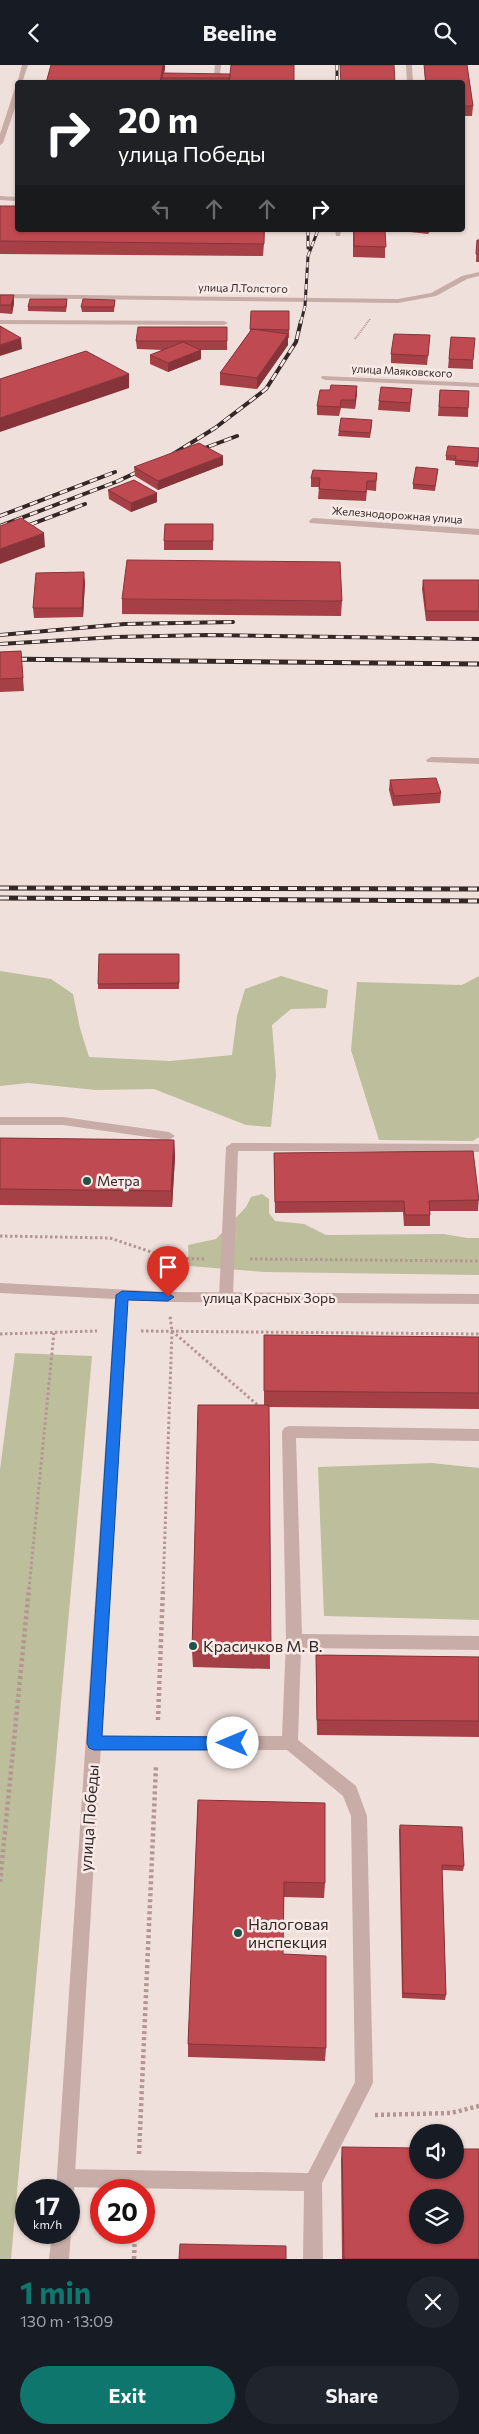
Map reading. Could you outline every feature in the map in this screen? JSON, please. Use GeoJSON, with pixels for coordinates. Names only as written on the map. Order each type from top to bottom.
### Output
{"type":"FeatureCollection","features":[{"type":"Feature","properties":{"kind":"street"},"geometry":{"type":"LineString","coordinates":[[20,80],[25,65]]}},
{"type":"Feature","properties":{"kind":"street"},"geometry":{"type":"LineString","coordinates":[[216,80],[218,65]]}},
{"type":"Feature","properties":{"kind":"street"},"geometry":{"type":"LineString","coordinates":[[409,65],[410,80]]}},
{"type":"Feature","properties":{"kind":"street"},"geometry":{"type":"LineString","coordinates":[[0,143],[15,97]]}},
{"type":"Feature","properties":{"kind":"street"},"geometry":{"type":"LineString","coordinates":[[0,198],[15,199]]}},
{"type":"Feature","properties":{"kind":"street","name":"улица Л.Толстого"},"geometry":{"type":"LineString","coordinates":[[0,296],[352,301],[408,300],[428,297],[461,277],[479,274]]}},
{"type":"Feature","properties":{"kind":"street"},"geometry":{"type":"LineString","coordinates":[[0,322],[224,323]]}},
{"type":"Feature","properties":{"kind":"street","name":"улица Маяковского"},"geometry":{"type":"LineString","coordinates":[[325,378],[479,385]]}},
{"type":"Feature","properties":{"kind":"street","name":"Железнодорожная улица"},"geometry":{"type":"LineString","coordinates":[[313,521],[346,525],[479,532]]}},
{"type":"Feature","properties":{"kind":"street"},"geometry":{"type":"LineString","coordinates":[[431,760],[479,761]]}},
{"type":"Feature","properties":{"kind":"street"},"geometry":{"type":"LineString","coordinates":[[0,1121],[63,1121],[169,1136]]}},
{"type":"Feature","properties":{"kind":"street"},"geometry":{"type":"LineString","coordinates":[[226,1297],[232,1147],[479,1149]]}},
{"type":"Feature","properties":{"kind":"street","name":"улица Красных Зорь"},"geometry":{"type":"LineString","coordinates":[[0,1288],[122,1295],[479,1299]]}},
{"type":"Feature","properties":{"kind":"street","name":"улица Победы"},"geometry":{"type":"LineString","coordinates":[[65,2179],[122,1295]]}},
{"type":"Feature","properties":{"kind":"street"},"geometry":{"type":"LineString","coordinates":[[290,1743],[294,1641],[289,1432],[479,1435]]}},
{"type":"Feature","properties":{"kind":"street"},"geometry":{"type":"LineString","coordinates":[[294,1641],[479,1643]]}},
{"type":"Feature","properties":{"kind":"street"},"geometry":{"type":"LineString","coordinates":[[94,1743],[290,1743],[350,1791],[360,1816],[364,2083],[312,2182],[313,2259]]}},
{"type":"Feature","properties":{"kind":"street"},"geometry":{"type":"LineString","coordinates":[[80,2184],[312,2182]]}},
{"type":"Feature","properties":{"kind":"street"},"geometry":{"type":"LineString","coordinates":[[59,2259],[60,2244]]}},
{"type":"Feature","properties":{"kind":"path"},"geometry":{"type":"LineString","coordinates":[[172,1331],[289,1432]]}},
{"type":"Feature","properties":{"kind":"path"},"geometry":{"type":"LineString","coordinates":[[0,1334],[172,1331],[479,1334]]}},
{"type":"Feature","properties":{"kind":"path"},"geometry":{"type":"LineString","coordinates":[[0,1882],[54,1332]]}},
{"type":"Feature","properties":{"kind":"path"},"geometry":{"type":"LineString","coordinates":[[344,2121],[377,2115],[451,2113],[479,2107]]}},
{"type":"Feature","properties":{"kind":"path"},"geometry":{"type":"LineString","coordinates":[[134,2259],[135,2244]]}},
{"type":"Feature","properties":{"kind":"green space"},"geometry":{"type":"Polygon","coordinates":[[[0,971],[51,979],[73,994],[80,1028],[89,1057],[170,1061],[232,1055],[237,1016],[245,989],[281,976],[328,990],[326,1008],[291,1009],[272,1025],[276,1075],[271,1127],[246,1125],[154,1089],[95,1090],[28,1083],[0,1086],[0,971]]]}},
{"type":"Feature","properties":{"kind":"green space"},"geometry":{"type":"Polygon","coordinates":[[[479,976],[479,1137],[473,1141],[379,1140],[351,1050],[357,982],[462,985],[479,976]]]}},
{"type":"Feature","properties":{"kind":"green space"},"geometry":{"type":"Polygon","coordinates":[[[262,1194],[269,1199],[269,1213],[275,1221],[304,1224],[326,1235],[444,1234],[479,1238],[479,1275],[265,1272],[189,1266],[188,1245],[216,1239],[246,1207],[251,1197],[262,1194]]]}},
{"type":"Feature","properties":{"kind":"green space"},"geometry":{"type":"Polygon","coordinates":[[[15,1353],[92,1356],[18,2179],[15,2179],[15,2214],[11,2259],[0,2259],[0,1470],[15,1353]]]}},
{"type":"Feature","properties":{"kind":"green space"},"geometry":{"type":"Polygon","coordinates":[[[432,1463],[479,1468],[479,1620],[324,1616],[318,1467],[432,1463]]]}},
{"type":"Feature","properties":{"kind":"building"},"geometry":{"type":"Polygon","coordinates":[[[51,65],[163,65],[160,80],[47,80],[51,65]]]}},
{"type":"Feature","properties":{"kind":"building"},"geometry":{"type":"Polygon","coordinates":[[[231,65],[294,65],[294,80],[229,80],[231,65]]]}},
{"type":"Feature","properties":{"kind":"building"},"geometry":{"type":"Polygon","coordinates":[[[340,65],[394,65],[395,80],[341,80],[340,65]]]}},
{"type":"Feature","properties":{"kind":"building"},"geometry":{"type":"Polygon","coordinates":[[[424,65],[467,65],[473,106],[465,106],[465,80],[426,80],[424,65]]]}},
{"type":"Feature","properties":{"kind":"building"},"geometry":{"type":"Polygon","coordinates":[[[163,73],[230,74],[230,78],[162,78],[163,73]]]}},
{"type":"Feature","properties":{"kind":"building"},"geometry":{"type":"Polygon","coordinates":[[[0,206],[15,206],[15,232],[264,232],[264,244],[0,241],[0,206]]]}},
{"type":"Feature","properties":{"kind":"building"},"geometry":{"type":"Polygon","coordinates":[[[354,232],[385,232],[386,247],[354,246],[354,232]]]}},
{"type":"Feature","properties":{"kind":"building"},"geometry":{"type":"Polygon","coordinates":[[[477,240],[479,240],[479,254],[476,254],[477,240]]]}},
{"type":"Feature","properties":{"kind":"building"},"geometry":{"type":"Polygon","coordinates":[[[0,295],[14,295],[11,305],[0,305],[0,295]]]}},
{"type":"Feature","properties":{"kind":"building"},"geometry":{"type":"Polygon","coordinates":[[[30,299],[67,299],[66,307],[28,307],[30,299]]]}},
{"type":"Feature","properties":{"kind":"building"},"geometry":{"type":"Polygon","coordinates":[[[83,299],[115,300],[114,307],[81,307],[83,299]]]}},
{"type":"Feature","properties":{"kind":"building"},"geometry":{"type":"Polygon","coordinates":[[[251,311],[289,311],[289,330],[250,329],[251,311]]]}},
{"type":"Feature","properties":{"kind":"building"},"geometry":{"type":"Polygon","coordinates":[[[0,326],[21,338],[0,345],[0,326]]]}},
{"type":"Feature","properties":{"kind":"building"},"geometry":{"type":"Polygon","coordinates":[[[138,327],[227,327],[227,341],[136,341],[138,327]]]}},
{"type":"Feature","properties":{"kind":"building"},"geometry":{"type":"Polygon","coordinates":[[[252,329],[288,334],[257,378],[220,373],[252,329]]]}},
{"type":"Feature","properties":{"kind":"building"},"geometry":{"type":"Polygon","coordinates":[[[394,334],[430,335],[428,356],[391,354],[394,334]]]}},
{"type":"Feature","properties":{"kind":"building"},"geometry":{"type":"Polygon","coordinates":[[[451,337],[475,338],[473,360],[449,359],[451,337]]]}},
{"type":"Feature","properties":{"kind":"building"},"geometry":{"type":"Polygon","coordinates":[[[183,342],[201,350],[168,363],[150,355],[183,342]]]}},
{"type":"Feature","properties":{"kind":"building"},"geometry":{"type":"Polygon","coordinates":[[[86,351],[129,374],[0,418],[0,379],[86,351]]]}},
{"type":"Feature","properties":{"kind":"building"},"geometry":{"type":"Polygon","coordinates":[[[331,385],[357,386],[355,400],[341,400],[340,407],[317,406],[320,390],[330,390],[331,385]]]}},
{"type":"Feature","properties":{"kind":"building"},"geometry":{"type":"Polygon","coordinates":[[[381,387],[412,389],[410,403],[379,401],[381,387]]]}},
{"type":"Feature","properties":{"kind":"building"},"geometry":{"type":"Polygon","coordinates":[[[440,390],[469,391],[468,408],[439,407],[440,390]]]}},
{"type":"Feature","properties":{"kind":"building"},"geometry":{"type":"Polygon","coordinates":[[[341,418],[372,420],[370,433],[339,431],[341,418]]]}},
{"type":"Feature","properties":{"kind":"building"},"geometry":{"type":"Polygon","coordinates":[[[199,443],[223,456],[158,481],[134,467],[199,443]]]}},
{"type":"Feature","properties":{"kind":"building"},"geometry":{"type":"Polygon","coordinates":[[[448,446],[479,448],[478,462],[455,460],[456,456],[446,456],[448,446]]]}},
{"type":"Feature","properties":{"kind":"building"},"geometry":{"type":"Polygon","coordinates":[[[416,467],[438,469],[435,486],[413,484],[416,467]]]}},
{"type":"Feature","properties":{"kind":"building"},"geometry":{"type":"Polygon","coordinates":[[[313,470],[377,473],[376,481],[367,481],[366,492],[319,489],[320,478],[311,478],[313,470]]]}},
{"type":"Feature","properties":{"kind":"building"},"geometry":{"type":"Polygon","coordinates":[[[134,480],[157,493],[131,503],[108,490],[134,480]]]}},
{"type":"Feature","properties":{"kind":"building"},"geometry":{"type":"Polygon","coordinates":[[[21,518],[44,533],[0,549],[0,526],[21,518]]]}},
{"type":"Feature","properties":{"kind":"building"},"geometry":{"type":"Polygon","coordinates":[[[165,524],[213,524],[213,541],[164,541],[165,524]]]}},
{"type":"Feature","properties":{"kind":"building"},"geometry":{"type":"Polygon","coordinates":[[[127,560],[340,562],[342,601],[122,599],[127,560]]]}},
{"type":"Feature","properties":{"kind":"building"},"geometry":{"type":"Polygon","coordinates":[[[84,572],[82,608],[33,608],[36,573],[84,572]]]}},
{"type":"Feature","properties":{"kind":"building"},"geometry":{"type":"Polygon","coordinates":[[[423,580],[479,580],[479,611],[426,611],[423,580]]]}},
{"type":"Feature","properties":{"kind":"building"},"geometry":{"type":"Polygon","coordinates":[[[21,651],[23,678],[0,679],[0,652],[21,651]]]}},
{"type":"Feature","properties":{"kind":"building"},"geometry":{"type":"Polygon","coordinates":[[[436,778],[441,793],[394,796],[390,780],[436,778]]]}},
{"type":"Feature","properties":{"kind":"building"},"geometry":{"type":"Polygon","coordinates":[[[99,954],[179,954],[179,983],[98,984],[99,954]]]}},
{"type":"Feature","properties":{"kind":"building","name":"Метра"},"geometry":{"type":"Polygon","coordinates":[[[0,1138],[174,1140],[171,1191],[0,1189],[0,1138]]]}},
{"type":"Feature","properties":{"kind":"building"},"geometry":{"type":"Polygon","coordinates":[[[473,1151],[479,1200],[429,1201],[430,1215],[405,1215],[404,1201],[275,1202],[274,1153],[473,1151]]]}},
{"type":"Feature","properties":{"kind":"building"},"geometry":{"type":"Polygon","coordinates":[[[264,1335],[479,1337],[479,1393],[264,1391],[264,1335]]]}},
{"type":"Feature","properties":{"kind":"building"},"geometry":{"type":"Polygon","coordinates":[[[198,1405],[269,1405],[271,1653],[192,1651],[198,1405]]]}},
{"type":"Feature","properties":{"kind":"building"},"geometry":{"type":"Polygon","coordinates":[[[316,1655],[479,1657],[479,1721],[317,1720],[316,1655]]]}},
{"type":"Feature","properties":{"kind":"building","name":"Налоговая инспекция"},"geometry":{"type":"Polygon","coordinates":[[[198,1800],[325,1803],[325,1883],[284,1882],[283,1954],[326,1956],[326,2048],[188,2044],[198,1800]]]}},
{"type":"Feature","properties":{"kind":"building"},"geometry":{"type":"Polygon","coordinates":[[[400,1825],[462,1827],[464,1866],[442,1865],[446,1995],[403,1993],[400,1825]]]}},
{"type":"Feature","properties":{"kind":"building"},"geometry":{"type":"Polygon","coordinates":[[[342,2147],[409,2148],[409,2179],[464,2179],[464,2149],[479,2149],[479,2259],[344,2259],[342,2147]]]}},
{"type":"Feature","properties":{"kind":"building"},"geometry":{"type":"Polygon","coordinates":[[[180,2244],[286,2246],[286,2259],[179,2259],[180,2244]]]}},
{"type":"Feature","properties":{"kind":"railway"},"geometry":{"type":"LineString","coordinates":[[337,65],[337,80]]}},
{"type":"Feature","properties":{"kind":"railway"},"geometry":{"type":"LineString","coordinates":[[308,232],[308,248]]}},
{"type":"Feature","properties":{"kind":"railway"},"geometry":{"type":"LineString","coordinates":[[301,322],[305,306],[308,256],[317,232]]}},
{"type":"Feature","properties":{"kind":"railway"},"geometry":{"type":"LineString","coordinates":[[170,456],[215,428],[266,389],[296,342],[301,321]]}},
{"type":"Feature","properties":{"kind":"railway"},"geometry":{"type":"LineString","coordinates":[[194,452],[237,436]]}},
{"type":"Feature","properties":{"kind":"railway"},"geometry":{"type":"LineString","coordinates":[[117,481],[148,467]]}},
{"type":"Feature","properties":{"kind":"railway"},"geometry":{"type":"LineString","coordinates":[[0,516],[115,472]]}},
{"type":"Feature","properties":{"kind":"railway"},"geometry":{"type":"LineString","coordinates":[[117,481],[121,480]]}},
{"type":"Feature","properties":{"kind":"railway"},"geometry":{"type":"LineString","coordinates":[[0,526],[117,481]]}},
{"type":"Feature","properties":{"kind":"railway"},"geometry":{"type":"LineString","coordinates":[[0,536],[85,504]]}},
{"type":"Feature","properties":{"kind":"railway"},"geometry":{"type":"LineString","coordinates":[[0,635],[125,624],[233,622]]}},
{"type":"Feature","properties":{"kind":"railway"},"geometry":{"type":"LineString","coordinates":[[0,644],[116,637],[207,635],[479,639]]}},
{"type":"Feature","properties":{"kind":"railway"},"geometry":{"type":"LineString","coordinates":[[0,659],[479,664]]}},
{"type":"Feature","properties":{"kind":"railway"},"geometry":{"type":"LineString","coordinates":[[0,888],[479,889]]}},
{"type":"Feature","properties":{"kind":"railway"},"geometry":{"type":"LineString","coordinates":[[0,898],[479,901]]}},
{"type":"Feature","properties":{"kind":"place","name":"Метра"},"geometry":{"type":"Point","coordinates":[87,1181]}},
{"type":"Feature","properties":{"kind":"place","name":"Красичков М. В."},"geometry":{"type":"Point","coordinates":[193,1646]}},
{"type":"Feature","properties":{"kind":"place","name":"Налоговая инспекция"},"geometry":{"type":"Point","coordinates":[238,1933]}},
{"type":"Feature","properties":{"kind":"route"},"geometry":{"type":"LineString","coordinates":[[168,1297],[122,1295],[94,1743],[233,1743]]}}]}
